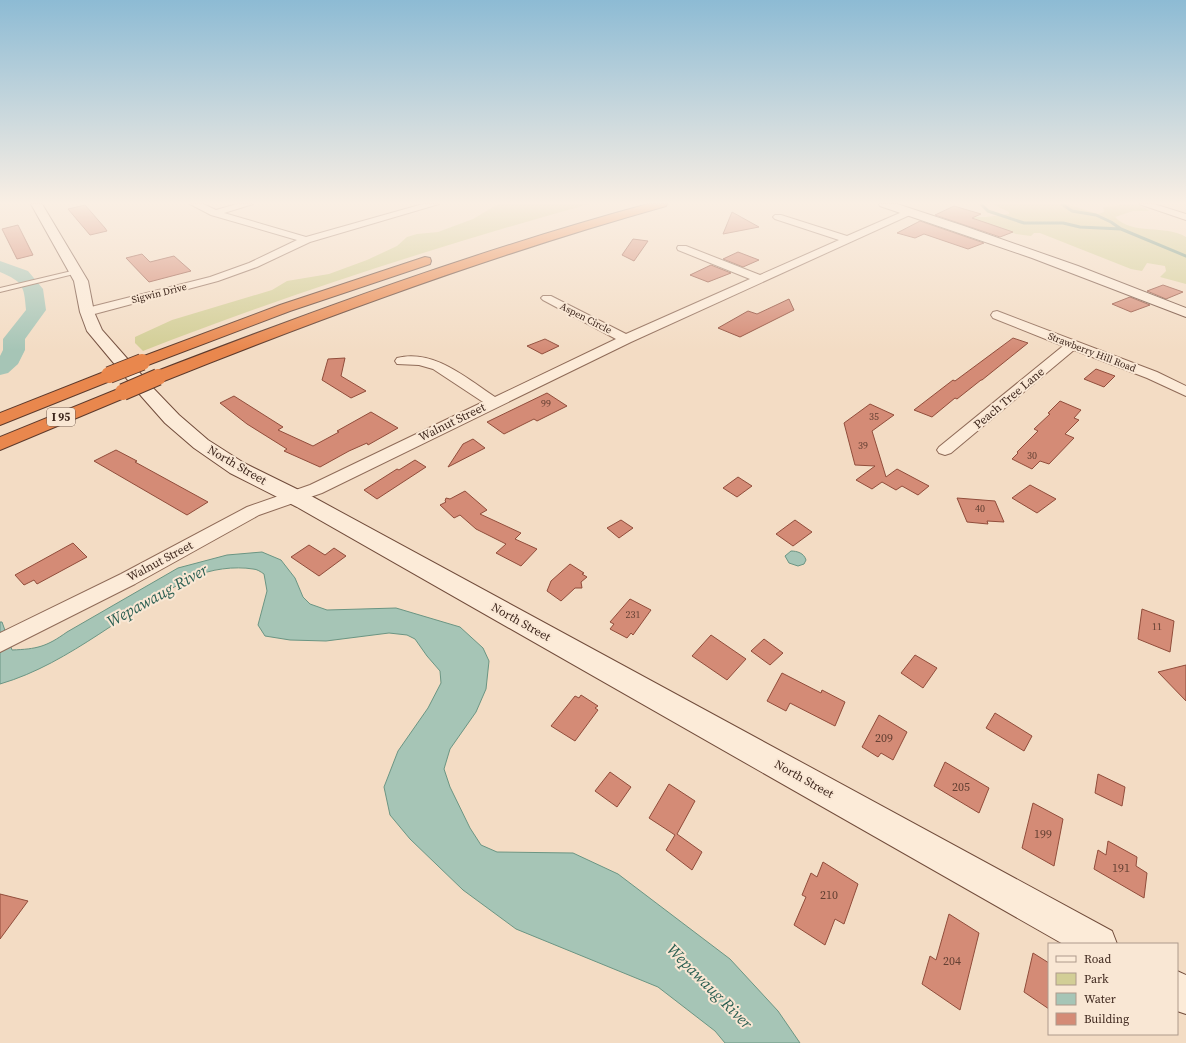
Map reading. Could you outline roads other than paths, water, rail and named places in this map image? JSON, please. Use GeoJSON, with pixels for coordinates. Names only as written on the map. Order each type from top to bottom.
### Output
{"type":"FeatureCollection","features":[{"type":"Feature","properties":{"kind":"highway","name":"I 95"},"geometry":{"type":"LineString","coordinates":[[0,444],[158,377],[306,319],[437,272],[498,253]]}},
{"type":"Feature","properties":{"kind":"highway","name":"I 95"},"geometry":{"type":"LineString","coordinates":[[0,419],[142,362],[285,308],[440,256]]}},
{"type":"Feature","properties":{"kind":"main road","name":"North Street"},"geometry":{"type":"LineString","coordinates":[[65,253],[81,281],[87,312],[95,331],[115,356],[172,419],[201,444],[237,468],[293,496],[1097,943]]}},
{"type":"Feature","properties":{"kind":"main road"},"geometry":{"type":"LineString","coordinates":[[1030,253],[1186,313]]}},
{"type":"Feature","properties":{"kind":"street","name":"Sigwin Drive"},"geometry":{"type":"LineString","coordinates":[[87,312],[190,286],[235,272],[278,253]]}},
{"type":"Feature","properties":{"kind":"street"},"geometry":{"type":"LineString","coordinates":[[694,253],[760,279]]}},
{"type":"Feature","properties":{"kind":"street","name":"Walnut Street"},"geometry":{"type":"LineString","coordinates":[[7,640],[128,578],[253,511],[316,489],[493,402],[626,339],[819,253]]}},
{"type":"Feature","properties":{"kind":"street","name":"Aspen Circle"},"geometry":{"type":"LineString","coordinates":[[546,298],[626,339]]}},
{"type":"Feature","properties":{"kind":"street","name":"Strawberry Hill Road"},"geometry":{"type":"LineString","coordinates":[[997,315],[1152,375],[1186,392]]}},
{"type":"Feature","properties":{"kind":"street","name":"Peach Tree Lane"},"geometry":{"type":"LineString","coordinates":[[945,450],[1072,345]]}},
{"type":"Feature","properties":{"kind":"street"},"geometry":{"type":"LineString","coordinates":[[402,361],[419,361],[438,366],[493,402]]}},
{"type":"Feature","properties":{"kind":"lane"},"geometry":{"type":"LineString","coordinates":[[0,290],[76,272]]}},
{"type":"Feature","properties":{"kind":"water"},"geometry":{"type":"Polygon","coordinates":[[[791,551],[798,552],[804,556],[806,560],[804,564],[798,566],[789,563],[785,556],[791,551]]]}},
{"type":"Feature","properties":{"kind":"water","name":"Wepawaug River"},"geometry":{"type":"Polygon","coordinates":[[[262,552],[281,560],[295,578],[303,597],[310,604],[327,610],[396,608],[460,627],[483,648],[489,661],[486,689],[476,712],[450,749],[444,769],[450,787],[470,828],[481,845],[497,852],[573,853],[618,874],[730,959],[778,1011],[800,1043],[725,1043],[715,1031],[658,987],[516,929],[463,890],[410,839],[390,815],[384,787],[398,751],[428,708],[441,683],[440,671],[415,639],[407,635],[389,633],[326,641],[290,640],[265,636],[258,625],[267,591],[264,574],[254,569],[246,568],[223,569],[207,572],[194,577],[169,590],[51,663],[26,675],[0,684],[0,622],[2,622],[12,650],[35,648],[53,641],[178,568],[227,555],[262,552]]]}},
{"type":"Feature","properties":{"kind":"waterway"},"geometry":{"type":"LineString","coordinates":[[1178,253],[1186,256]]}},
{"type":"Feature","properties":{"kind":"waterway"},"geometry":{"type":"LineString","coordinates":[[0,266],[22,275],[34,289],[36,310],[14,339],[14,350],[10,359],[0,368]]}}]}
